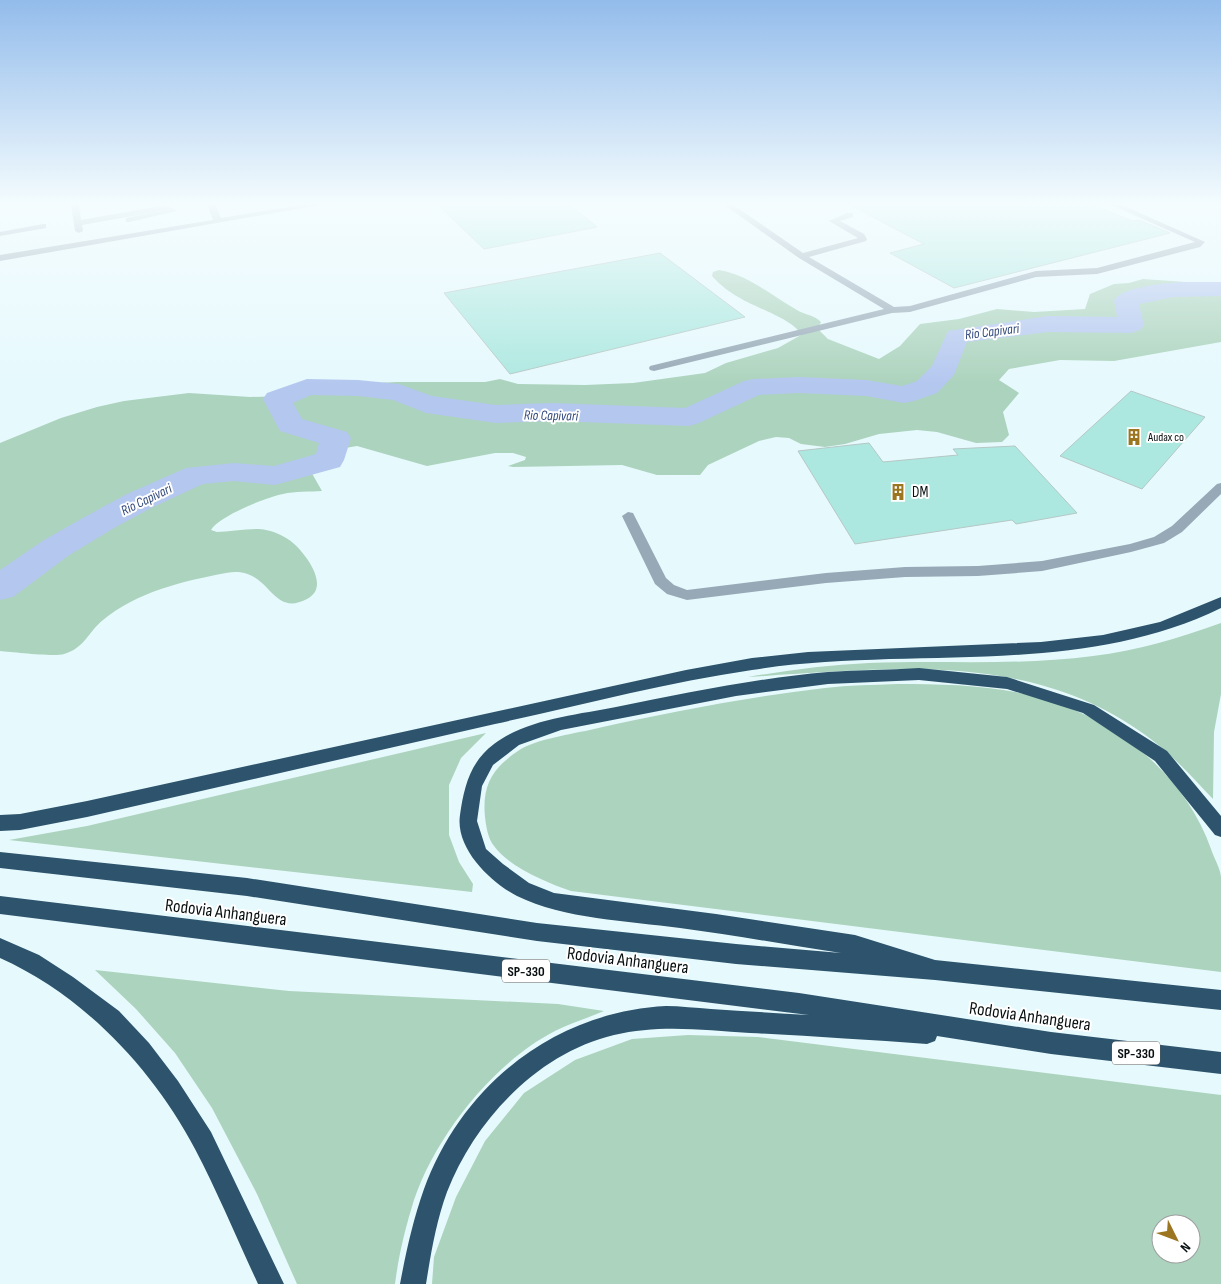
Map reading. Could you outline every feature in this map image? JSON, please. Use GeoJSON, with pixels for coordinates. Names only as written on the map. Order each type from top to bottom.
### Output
{"type":"FeatureCollection","features":[{"type":"Feature","properties":{"kind":"highway"},"geometry":{"type":"LineString","coordinates":[[0,823],[20,822],[87,810],[620,690],[752,664],[845,654],[1075,645],[1118,638],[1165,625],[1221,602]]}},
{"type":"Feature","properties":{"kind":"highway"},"geometry":{"type":"LineString","coordinates":[[935,970],[855,945],[766,932],[716,922],[554,902],[522,889],[496,870],[479,854],[468,821],[473,785],[487,760],[499,749],[513,740],[530,733],[561,724],[780,683],[869,675],[946,675],[989,678],[1018,684],[1075,702],[1104,716],[1148,745],[1205,803],[1221,829]]}},
{"type":"Feature","properties":{"kind":"highway","name":"Rodovia Anhanguera"},"geometry":{"type":"LineString","coordinates":[[0,860],[247,887],[537,932],[736,954],[935,970],[1221,1000]]}},
{"type":"Feature","properties":{"kind":"highway","name":"Rodovia Anhanguera"},"geometry":{"type":"LineString","coordinates":[[0,906],[799,1004],[1051,1043],[1221,1062]]}},
{"type":"Feature","properties":{"kind":"highway"},"geometry":{"type":"LineString","coordinates":[[0,948],[32,962],[66,984],[111,1019],[141,1051],[170,1089],[203,1140],[271,1284]]}},
{"type":"Feature","properties":{"kind":"highway"},"geometry":{"type":"LineString","coordinates":[[413,1284],[420,1242],[436,1188],[458,1144],[485,1107],[518,1072],[562,1043],[614,1024],[666,1017],[915,1032],[1051,1043]]}},
{"type":"Feature","properties":{"kind":"lane"},"geometry":{"type":"LineString","coordinates":[[815,264],[892,310]]}},
{"type":"Feature","properties":{"kind":"lane"},"geometry":{"type":"LineString","coordinates":[[654,368],[892,310],[910,309],[1044,272],[1098,271],[1125,264]]}},
{"type":"Feature","properties":{"kind":"lane"},"geometry":{"type":"LineString","coordinates":[[628,516],[660,580],[666,588],[676,593],[687,595],[826,578],[905,572],[978,571],[1042,566],[1131,548],[1159,540],[1177,529],[1221,488]]}},
{"type":"Feature","properties":{"kind":"green space"},"geometry":{"type":"Polygon","coordinates":[[[719,270],[740,276],[797,310],[816,318],[821,322],[818,329],[828,339],[879,359],[900,346],[920,324],[959,319],[997,309],[1034,312],[1085,309],[1090,294],[1114,284],[1129,283],[1143,279],[1214,284],[1221,282],[1221,342],[1114,361],[1060,360],[1009,369],[999,380],[1019,393],[1003,412],[1009,435],[1002,442],[976,443],[937,432],[917,430],[879,434],[845,444],[825,447],[801,444],[789,438],[776,437],[759,441],[708,465],[700,475],[657,475],[622,465],[508,466],[525,460],[526,457],[513,453],[495,453],[427,466],[357,446],[327,451],[310,470],[322,491],[288,493],[266,499],[233,513],[211,530],[217,532],[261,529],[277,533],[291,541],[309,562],[317,579],[317,587],[314,594],[307,599],[294,603],[285,602],[252,576],[241,572],[226,573],[177,584],[131,602],[103,620],[77,648],[64,654],[43,655],[0,651],[0,443],[61,418],[97,407],[124,401],[189,393],[250,397],[284,396],[334,385],[397,382],[485,382],[500,379],[518,384],[585,385],[633,383],[705,373],[726,363],[778,348],[801,335],[797,329],[783,319],[746,302],[725,288],[712,276],[713,272],[719,270]]]}},
{"type":"Feature","properties":{"kind":"green space"},"geometry":{"type":"Polygon","coordinates":[[[1221,623],[1221,694],[1214,732],[1213,799],[1171,756],[1144,734],[1099,707],[1051,688],[1003,677],[953,671],[902,669],[748,677],[808,668],[854,664],[1009,662],[1093,656],[1126,651],[1158,643],[1221,623]]]}},
{"type":"Feature","properties":{"kind":"green space"},"geometry":{"type":"Polygon","coordinates":[[[897,684],[985,688],[1037,697],[1065,706],[1093,719],[1119,734],[1143,752],[1165,773],[1184,796],[1199,822],[1218,867],[1221,877],[1221,972],[571,891],[540,879],[509,861],[492,843],[489,836],[484,806],[487,787],[501,764],[518,751],[534,743],[554,737],[738,700],[834,687],[897,684]]]}},
{"type":"Feature","properties":{"kind":"green space"},"geometry":{"type":"Polygon","coordinates":[[[486,733],[461,758],[449,785],[449,835],[459,862],[473,884],[472,892],[9,840],[87,826],[486,733]]]}},
{"type":"Feature","properties":{"kind":"green space"},"geometry":{"type":"Polygon","coordinates":[[[95,970],[289,991],[558,1004],[604,1011],[561,1028],[532,1045],[509,1063],[467,1107],[448,1132],[420,1184],[406,1228],[395,1284],[297,1284],[257,1194],[212,1108],[175,1053],[136,1009],[95,970]]]}},
{"type":"Feature","properties":{"kind":"green space"},"geometry":{"type":"Polygon","coordinates":[[[688,1035],[758,1037],[1221,1095],[1221,1284],[432,1284],[434,1257],[456,1197],[485,1141],[524,1093],[575,1060],[632,1039],[688,1035]]]}},
{"type":"Feature","properties":{"kind":"building"},"geometry":{"type":"Polygon","coordinates":[[[601,264],[675,264],[745,317],[510,374],[444,293],[601,264]]]}},
{"type":"Feature","properties":{"kind":"building"},"geometry":{"type":"Polygon","coordinates":[[[910,264],[1049,264],[954,288],[910,264]]]}},
{"type":"Feature","properties":{"kind":"building","name":"Audax co"},"geometry":{"type":"Polygon","coordinates":[[[1131,391],[1205,417],[1142,489],[1060,456],[1131,391]]]}},
{"type":"Feature","properties":{"kind":"building","name":"DM"},"geometry":{"type":"Polygon","coordinates":[[[869,443],[883,462],[958,455],[953,449],[1015,446],[1077,513],[1016,524],[1012,520],[855,544],[798,451],[869,443]]]}},
{"type":"Feature","properties":{"kind":"waterway","name":"Rio Capivari"},"geometry":{"type":"LineString","coordinates":[[0,588],[56,548],[102,521],[139,501],[197,475],[234,472],[275,476],[329,460],[336,438],[290,425],[277,399],[307,387],[358,388],[399,392],[426,404],[496,414],[553,412],[689,417],[754,387],[799,385],[866,388],[904,395],[927,387],[944,369],[957,336],[1048,324],[1131,325],[1126,300],[1160,291],[1221,289]]}},
{"type":"Feature","properties":{"kind":"place","name":"Audax co"},"geometry":{"type":"Point","coordinates":[1134,437]}},
{"type":"Feature","properties":{"kind":"place","name":"DM"},"geometry":{"type":"Point","coordinates":[898,492]}}]}
